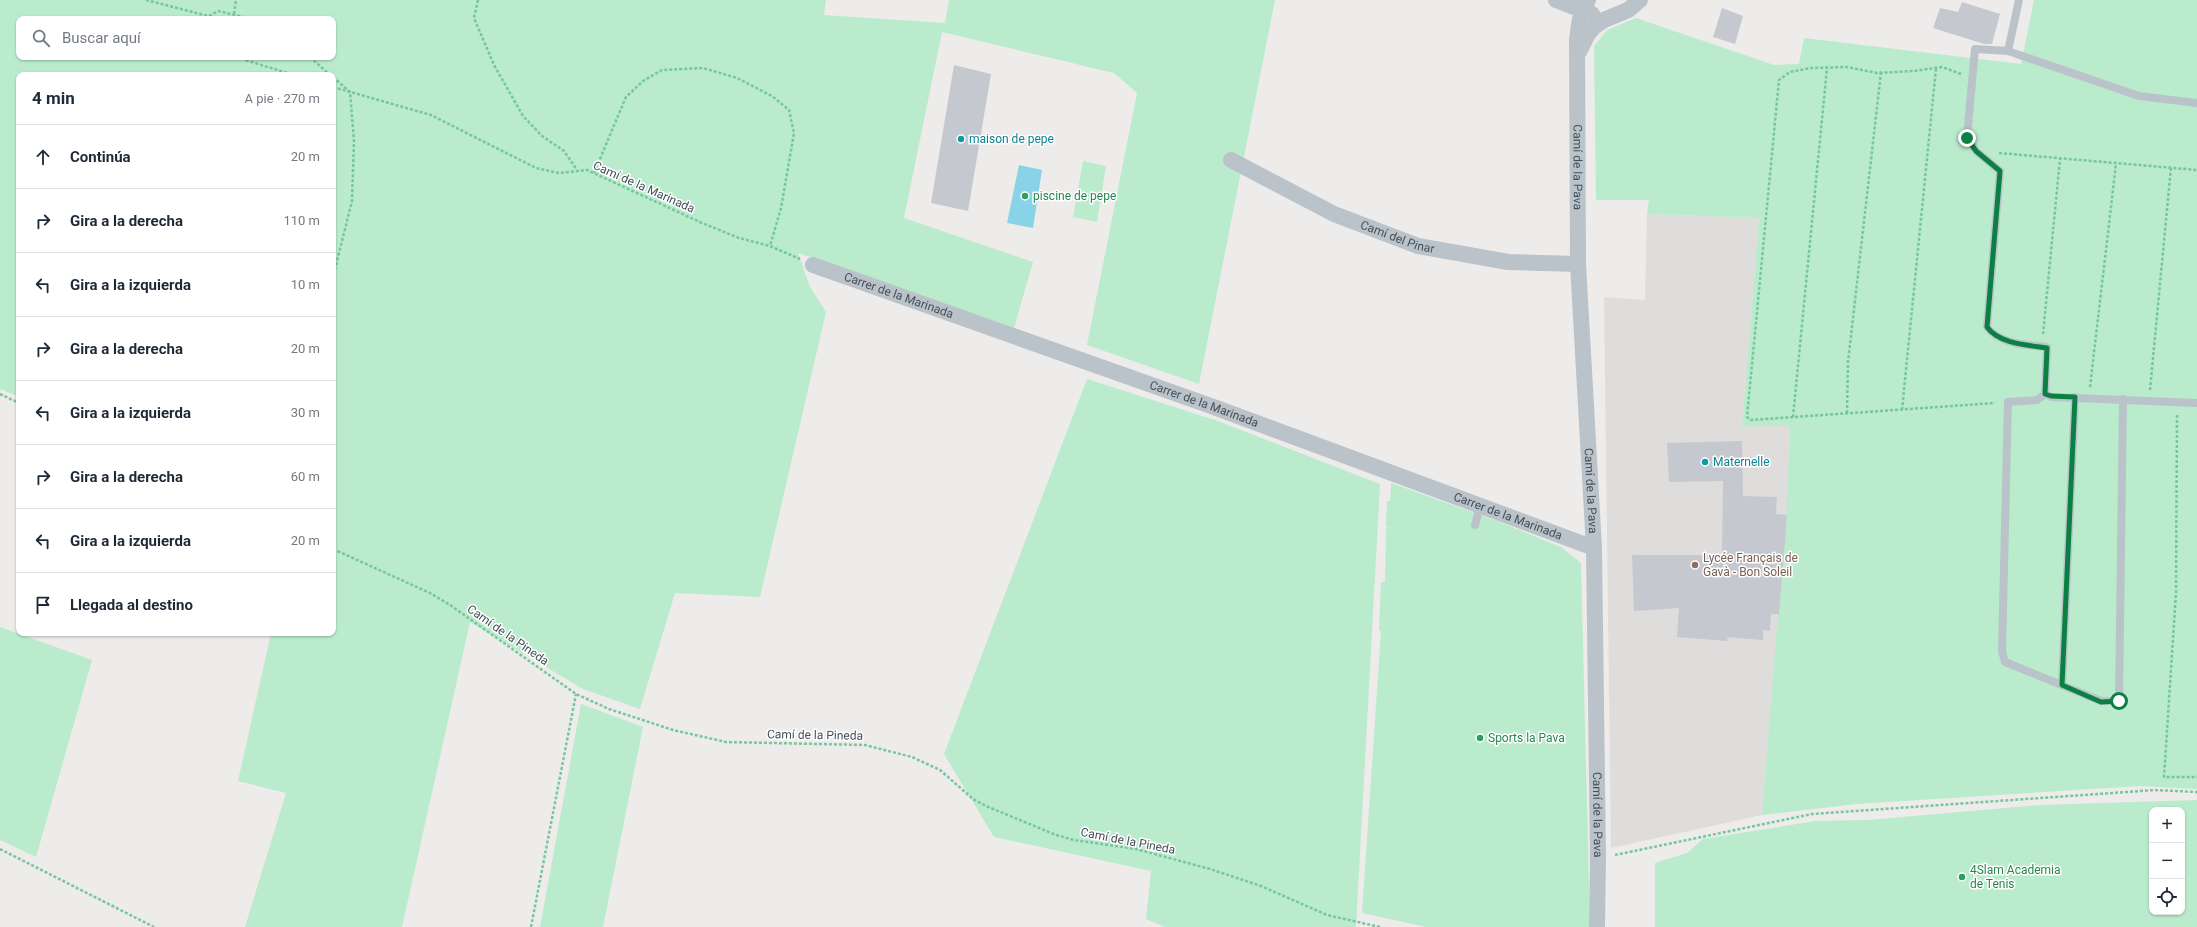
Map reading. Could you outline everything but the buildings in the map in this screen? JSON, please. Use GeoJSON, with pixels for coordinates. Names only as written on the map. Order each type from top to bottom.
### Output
{"type":"FeatureCollection","features":[{"type":"Feature","properties":{"kind":"street"},"geometry":{"type":"LineString","coordinates":[[1556,0],[1586,5],[1604,20]]}},
{"type":"Feature","properties":{"kind":"street","name":"Camí de la Pava"},"geometry":{"type":"LineString","coordinates":[[1578,55],[1588,34],[1604,20],[1628,10],[1640,0]]}},
{"type":"Feature","properties":{"kind":"street","name":"Camí de la Pava"},"geometry":{"type":"LineString","coordinates":[[1586,5],[1577,39],[1578,264],[1594,548],[1598,858],[1597,927]]}},
{"type":"Feature","properties":{"kind":"street","name":"Camí del Pinar"},"geometry":{"type":"LineString","coordinates":[[1231,160],[1334,214],[1418,246],[1508,262],[1578,264]]}},
{"type":"Feature","properties":{"kind":"street","name":"Carrer de la Marinada"},"geometry":{"type":"LineString","coordinates":[[813,264],[1211,406],[1594,548]]}},
{"type":"Feature","properties":{"kind":"lane"},"geometry":{"type":"LineString","coordinates":[[2008,51],[2019,0]]}},
{"type":"Feature","properties":{"kind":"lane"},"geometry":{"type":"LineString","coordinates":[[2045,394],[2047,348],[2022,344],[1992,335],[1987,327],[2000,171],[1976,151],[1967,138],[1975,49],[2008,51],[2139,96],[2197,102]]}},
{"type":"Feature","properties":{"kind":"lane"},"geometry":{"type":"LineString","coordinates":[[2045,394],[2051,396],[2197,403]]}},
{"type":"Feature","properties":{"kind":"lane"},"geometry":{"type":"LineString","coordinates":[[2045,394],[2037,400],[2008,402],[2002,651],[2005,662],[2101,702],[2119,701],[2123,399]]}},
{"type":"Feature","properties":{"kind":"lane"},"geometry":{"type":"LineString","coordinates":[[2062,685],[2075,397]]}},
{"type":"Feature","properties":{"kind":"lane"},"geometry":{"type":"LineString","coordinates":[[1475,525],[1480,506]]}},
{"type":"Feature","properties":{"kind":"path"},"geometry":{"type":"LineString","coordinates":[[146,0],[205,16]]}},
{"type":"Feature","properties":{"kind":"path"},"geometry":{"type":"LineString","coordinates":[[234,14],[236,0]]}},
{"type":"Feature","properties":{"kind":"path"},"geometry":{"type":"LineString","coordinates":[[478,0],[474,18],[494,65],[523,116],[542,136],[564,151],[578,171]]}},
{"type":"Feature","properties":{"kind":"path"},"geometry":{"type":"LineString","coordinates":[[210,16],[218,11],[241,16]]}},
{"type":"Feature","properties":{"kind":"path"},"geometry":{"type":"LineString","coordinates":[[245,60],[284,72]]}},
{"type":"Feature","properties":{"kind":"path"},"geometry":{"type":"LineString","coordinates":[[313,60],[327,72]]}},
{"type":"Feature","properties":{"kind":"path"},"geometry":{"type":"LineString","coordinates":[[1972,78],[1942,67],[1881,72],[1847,67],[1811,68],[1790,72],[1779,80],[1747,417],[1750,420],[2008,402]]}},
{"type":"Feature","properties":{"kind":"path"},"geometry":{"type":"LineString","coordinates":[[594,173],[626,97],[643,81],[662,70],[703,68],[737,78],[772,96],[789,110],[794,133],[780,208],[770,246]]}},
{"type":"Feature","properties":{"kind":"path"},"geometry":{"type":"LineString","coordinates":[[1794,417],[1827,68]]}},
{"type":"Feature","properties":{"kind":"path"},"geometry":{"type":"LineString","coordinates":[[1902,410],[1936,68]]}},
{"type":"Feature","properties":{"kind":"path"},"geometry":{"type":"LineString","coordinates":[[1847,413],[1848,362],[1881,72]]}},
{"type":"Feature","properties":{"kind":"path"},"geometry":{"type":"LineString","coordinates":[[336,80],[350,92],[354,141],[352,200],[336,265]]}},
{"type":"Feature","properties":{"kind":"path","name":"Camí de la Marinada"},"geometry":{"type":"LineString","coordinates":[[336,88],[431,115],[536,168],[559,173],[587,170],[702,223],[739,238],[770,246],[813,264]]}},
{"type":"Feature","properties":{"kind":"path"},"geometry":{"type":"LineString","coordinates":[[1976,151],[2197,170]]}},
{"type":"Feature","properties":{"kind":"path"},"geometry":{"type":"LineString","coordinates":[[2042,347],[2060,159]]}},
{"type":"Feature","properties":{"kind":"path"},"geometry":{"type":"LineString","coordinates":[[2089,397],[2116,164]]}},
{"type":"Feature","properties":{"kind":"path"},"geometry":{"type":"LineString","coordinates":[[2149,400],[2171,167]]}},
{"type":"Feature","properties":{"kind":"path"},"geometry":{"type":"LineString","coordinates":[[0,394],[16,402]]}},
{"type":"Feature","properties":{"kind":"path"},"geometry":{"type":"LineString","coordinates":[[2177,402],[2176,593],[2164,777],[2197,777]]}},
{"type":"Feature","properties":{"kind":"path","name":"Camí de la Pineda"},"geometry":{"type":"LineString","coordinates":[[336,550],[430,593],[450,605],[576,694],[609,709],[673,730],[726,742],[865,745],[912,757],[940,770],[973,799],[986,806],[1056,835],[1074,840],[1136,849],[1210,869],[1261,886],[1327,915],[1380,927]]}},
{"type":"Feature","properties":{"kind":"path"},"geometry":{"type":"LineString","coordinates":[[531,927],[576,694]]}},
{"type":"Feature","properties":{"kind":"path"},"geometry":{"type":"LineString","coordinates":[[1598,858],[1812,814],[2148,790],[2197,792]]}},
{"type":"Feature","properties":{"kind":"path"},"geometry":{"type":"LineString","coordinates":[[0,849],[154,927]]}},
{"type":"Feature","properties":{"kind":"shaded area","name":"Lycée Français de Gavà - Bon Soleil"},"geometry":{"type":"Polygon","coordinates":[[[1647,214],[1759,218],[1742,425],[1790,425],[1787,515],[1762,815],[1611,848],[1604,297],[1645,300],[1647,214]]]}},
{"type":"Feature","properties":{"kind":"green space"},"geometry":{"type":"Polygon","coordinates":[[[0,0],[826,0],[824,15],[945,23],[949,0],[1275,0],[1199,384],[1087,345],[1137,93],[1114,73],[942,32],[904,218],[1033,262],[1014,328],[798,253],[810,287],[826,312],[760,597],[675,593],[640,709],[583,689],[470,622],[402,927],[245,927],[286,793],[238,781],[270,636],[336,636],[336,72],[16,72],[16,396],[1,389],[0,392],[0,0]]]}},
{"type":"Feature","properties":{"kind":"green space"},"geometry":{"type":"Polygon","coordinates":[[[2034,0],[2197,0],[2197,789],[2140,786],[1857,804],[1762,815],[1787,501],[1790,425],[1742,426],[1759,218],[1647,214],[1649,200],[1596,200],[1594,46],[1607,30],[1636,18],[1774,65],[1799,64],[1804,38],[2021,64],[2034,0]]]}},
{"type":"Feature","properties":{"kind":"green space"},"geometry":{"type":"Polygon","coordinates":[[[1083,161],[1106,166],[1097,222],[1073,217],[1083,161]]]}},
{"type":"Feature","properties":{"kind":"green space"},"geometry":{"type":"Polygon","coordinates":[[[1087,379],[1215,420],[1380,484],[1356,927],[1165,927],[1146,919],[1151,871],[994,837],[944,754],[1087,379]]]}},
{"type":"Feature","properties":{"kind":"green space","name":"Sports la Pava"},"geometry":{"type":"Polygon","coordinates":[[[1391,483],[1497,521],[1561,547],[1581,563],[1590,927],[1426,927],[1362,913],[1381,631],[1379,631],[1381,582],[1385,582],[1386,529],[1388,527],[1386,526],[1387,501],[1390,501],[1391,483]]]}},
{"type":"Feature","properties":{"kind":"green space"},"geometry":{"type":"Polygon","coordinates":[[[0,627],[16,633],[16,636],[25,636],[92,660],[36,857],[0,840],[0,627]]]}},
{"type":"Feature","properties":{"kind":"green space"},"geometry":{"type":"Polygon","coordinates":[[[581,704],[643,727],[603,927],[540,927],[581,704]]]}},
{"type":"Feature","properties":{"kind":"green space"},"geometry":{"type":"Polygon","coordinates":[[[2197,800],[2197,927],[1655,927],[1655,863],[1687,853],[1703,839],[1815,821],[1868,820],[2040,805],[2197,800]]]}},
{"type":"Feature","properties":{"kind":"water","name":"piscine de pepe"},"geometry":{"type":"Polygon","coordinates":[[[1019,165],[1042,170],[1033,228],[1007,223],[1019,165]]]}},
{"type":"Feature","properties":{"kind":"place","name":"maison de pepe"},"geometry":{"type":"Point","coordinates":[961,139]}},
{"type":"Feature","properties":{"kind":"place","name":"piscine de pepe"},"geometry":{"type":"Point","coordinates":[1025,196]}},
{"type":"Feature","properties":{"kind":"place","name":"Maternelle"},"geometry":{"type":"Point","coordinates":[1705,462]}},
{"type":"Feature","properties":{"kind":"place","name":"Lycée Français de Gavà - Bon Soleil"},"geometry":{"type":"Point","coordinates":[1695,565]}},
{"type":"Feature","properties":{"kind":"place","name":"Sports la Pava"},"geometry":{"type":"Point","coordinates":[1480,738]}},
{"type":"Feature","properties":{"kind":"place","name":"4Slam Academia de Tenis"},"geometry":{"type":"Point","coordinates":[1962,877]}},
{"type":"Feature","properties":{"kind":"route"},"geometry":{"type":"LineString","coordinates":[[1967,138],[1976,151],[2000,171],[1987,327],[1992,335],[2022,344],[2047,348],[2045,394],[2051,396],[2075,397],[2062,685],[2101,702],[2119,701]]}}]}
